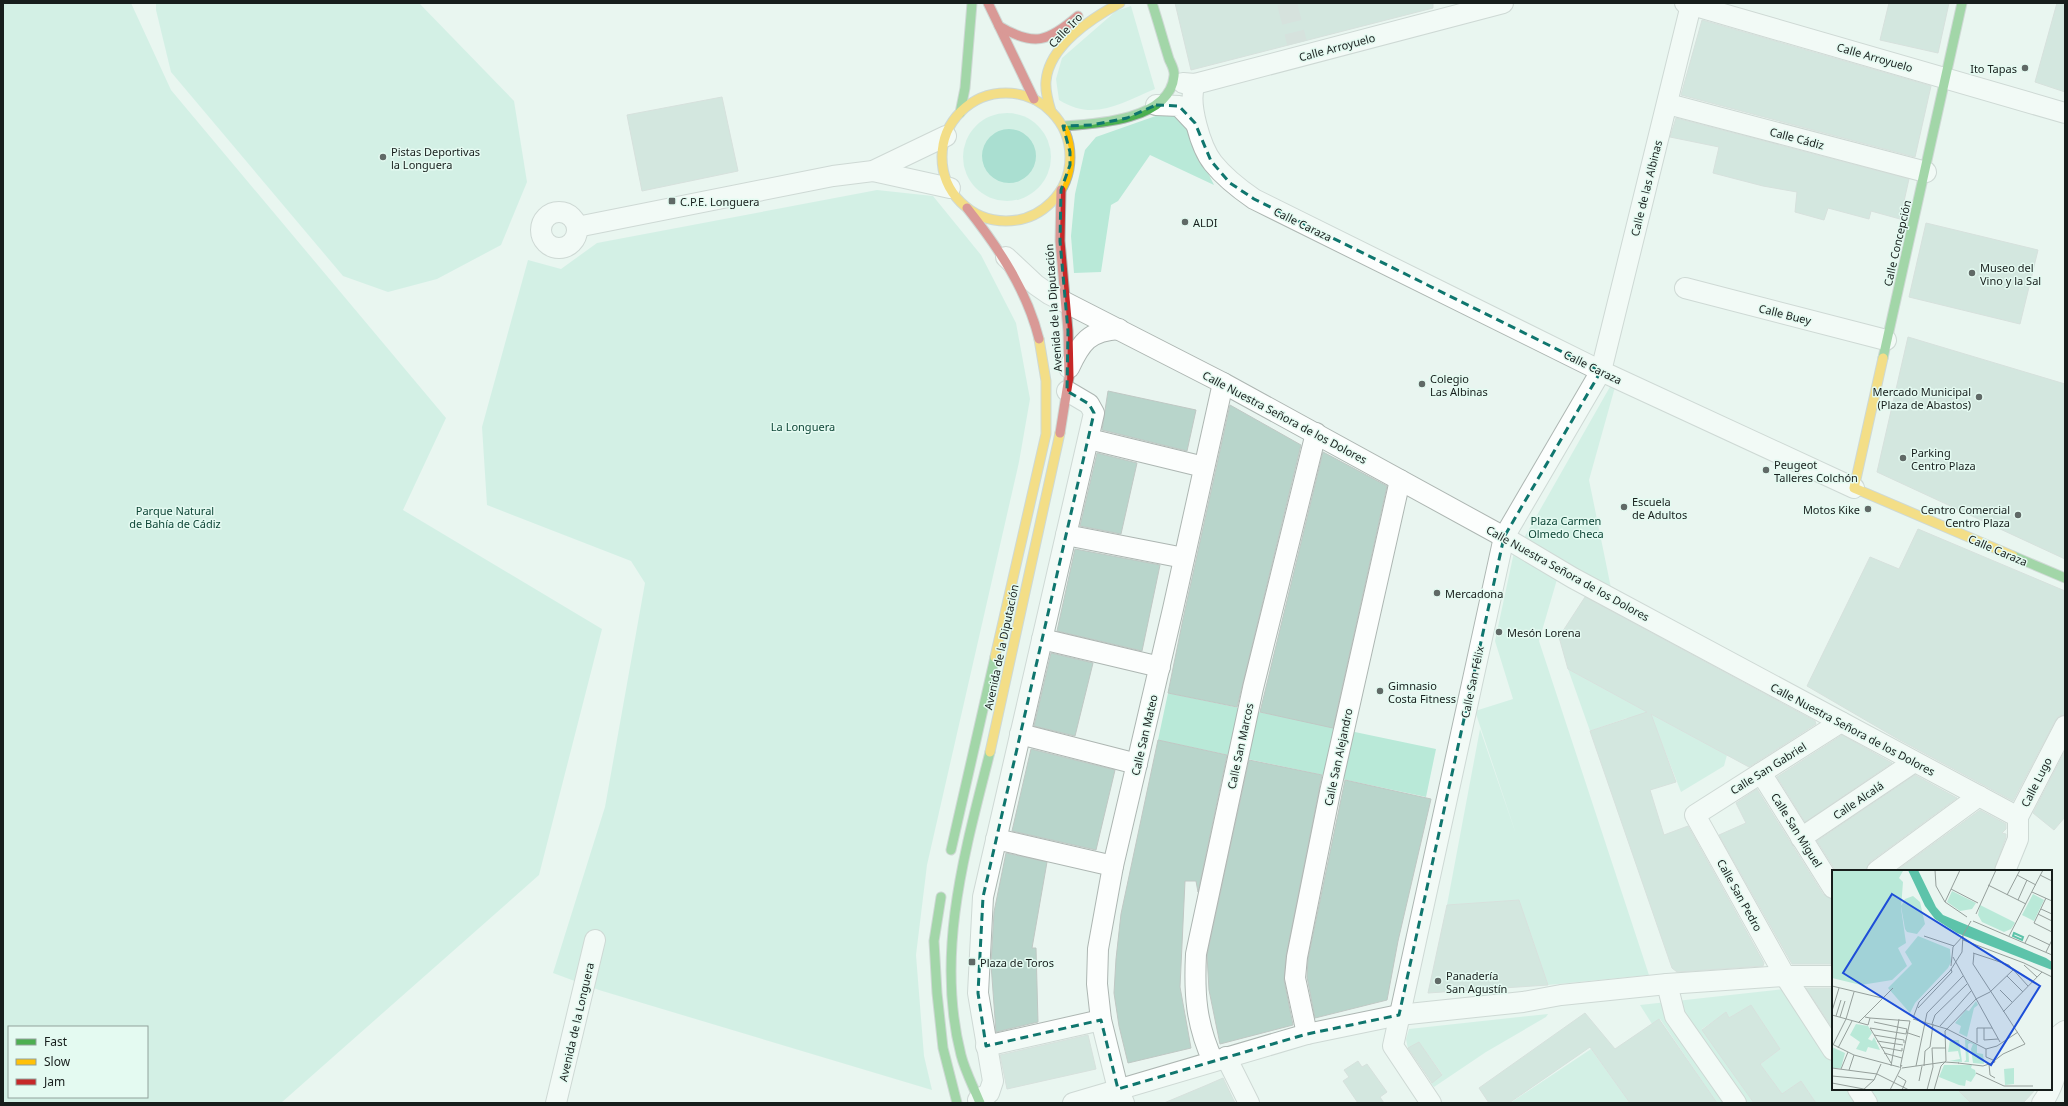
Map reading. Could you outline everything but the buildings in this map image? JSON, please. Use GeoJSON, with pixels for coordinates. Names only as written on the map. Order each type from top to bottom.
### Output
{"type":"FeatureCollection","features":[{"type":"Feature","properties":{"kind":"main road"},"geometry":{"type":"LineString","coordinates":[[960,113],[976,101],[995,94],[1021,95],[1034,99],[1052,111],[1063,126],[1068,139],[1070,165],[1061,190],[1053,201],[1043,210],[1018,220],[991,220],[967,208],[950,188],[942,162],[942,149],[946,136],[960,113],[965,88],[972,3]]}},
{"type":"Feature","properties":{"kind":"main road"},"geometry":{"type":"LineString","coordinates":[[988,3],[1034,99]]}},
{"type":"Feature","properties":{"kind":"main road","name":"Calle Iro"},"geometry":{"type":"LineString","coordinates":[[1052,111],[1046,91],[1048,75],[1057,55],[1085,24],[1120,3]]}},
{"type":"Feature","properties":{"kind":"main road"},"geometry":{"type":"LineString","coordinates":[[1063,126],[1092,125],[1127,118],[1156,105],[1170,93],[1174,76],[1152,3]]}},
{"type":"Feature","properties":{"kind":"main road","name":"Calle Concepción"},"geometry":{"type":"LineString","coordinates":[[1854,488],[1886,340],[1926,172],[1944,77],[1962,3]]}},
{"type":"Feature","properties":{"kind":"main road","name":"Calle Iro"},"geometry":{"type":"LineString","coordinates":[[999,26],[1021,38],[1043,39],[1059,33],[1086,10]]}},
{"type":"Feature","properties":{"kind":"main road","name":"Avenida de la Diputación"},"geometry":{"type":"LineString","coordinates":[[979,1102],[967,1076],[955,1033],[951,990],[952,920],[962,864],[999,714],[1059,441],[1067,391],[1069,368],[1068,331],[1060,241],[1061,190]]}},
{"type":"Feature","properties":{"kind":"main road","name":"Avenida de la Diputación"},"geometry":{"type":"LineString","coordinates":[[948,863],[1046,434],[1047,378],[1042,348],[1033,320],[1019,289],[985,229],[967,208]]}},
{"type":"Feature","properties":{"kind":"main road","name":"Calle Caraza"},"geometry":{"type":"LineString","coordinates":[[1854,488],[2065,578]]}},
{"type":"Feature","properties":{"kind":"main road"},"geometry":{"type":"LineString","coordinates":[[943,884],[934,941],[937,993],[943,1048],[957,1103]]}},
{"type":"Feature","properties":{"kind":"street","name":"Calle Arroyuelo"},"geometry":{"type":"LineString","coordinates":[[1195,84],[1299,50],[1458,9],[1503,3]]}},
{"type":"Feature","properties":{"kind":"street","name":"Calle Arroyuelo"},"geometry":{"type":"LineString","coordinates":[[1688,4],[2065,113]]}},
{"type":"Feature","properties":{"kind":"street","name":"Calle de las Albinas"},"geometry":{"type":"LineString","coordinates":[[1601,371],[1668,104],[1688,4]]}},
{"type":"Feature","properties":{"kind":"street"},"geometry":{"type":"LineString","coordinates":[[1174,76],[1183,83],[1195,84]]}},
{"type":"Feature","properties":{"kind":"street","name":"Calle Caraza"},"geometry":{"type":"LineString","coordinates":[[1195,84],[1192,95],[1195,123],[1211,161],[1230,183],[1254,199],[1601,371],[1854,488]]}},
{"type":"Feature","properties":{"kind":"street","name":"Calle Cádiz"},"geometry":{"type":"LineString","coordinates":[[1668,104],[1926,172]]}},
{"type":"Feature","properties":{"kind":"street"},"geometry":{"type":"LineString","coordinates":[[1156,105],[1179,106],[1195,123]]}},
{"type":"Feature","properties":{"kind":"street"},"geometry":{"type":"LineString","coordinates":[[577,227],[833,176],[873,171],[946,136]]}},
{"type":"Feature","properties":{"kind":"street"},"geometry":{"type":"LineString","coordinates":[[873,171],[950,188]]}},
{"type":"Feature","properties":{"kind":"street","name":"Calle Nuestra Señora de los Dolores"},"geometry":{"type":"LineString","coordinates":[[995,246],[1036,285],[1065,302],[1223,383],[1504,537],[1573,578],[2018,817]]}},
{"type":"Feature","properties":{"kind":"street","name":"Calle Buey"},"geometry":{"type":"LineString","coordinates":[[1685,288],[1886,340]]}},
{"type":"Feature","properties":{"kind":"street"},"geometry":{"type":"LineString","coordinates":[[1069,368],[1078,349],[1089,338],[1105,330],[1120,329]]}},
{"type":"Feature","properties":{"kind":"street","name":"Calle San Félix"},"geometry":{"type":"LineString","coordinates":[[1393,1046],[1504,537],[1601,371]]}},
{"type":"Feature","properties":{"kind":"street","name":"Calle San Mateo"},"geometry":{"type":"LineString","coordinates":[[1121,1096],[1101,1020],[1097,984],[1098,949],[1113,866],[1160,667],[1223,383]]}},
{"type":"Feature","properties":{"kind":"street"},"geometry":{"type":"LineString","coordinates":[[979,1102],[988,1093],[993,1081],[978,993],[979,940],[983,897],[1094,413],[1092,408],[1085,401],[1067,391]]}},
{"type":"Feature","properties":{"kind":"street","name":"Calle San Marcos"},"geometry":{"type":"LineString","coordinates":[[1249,1103],[1219,1059],[1203,1040],[1194,990],[1196,954],[1253,688],[1316,434]]}},
{"type":"Feature","properties":{"kind":"street"},"geometry":{"type":"LineString","coordinates":[[1089,439],[1204,467]]}},
{"type":"Feature","properties":{"kind":"street","name":"Calle San Alejandro"},"geometry":{"type":"LineString","coordinates":[[1307,1034],[1295,978],[1297,957],[1330,792],[1400,480]]}},
{"type":"Feature","properties":{"kind":"street"},"geometry":{"type":"LineString","coordinates":[[1066,534],[1184,558]]}},
{"type":"Feature","properties":{"kind":"street"},"geometry":{"type":"LineString","coordinates":[[1042,639],[1160,667]]}},
{"type":"Feature","properties":{"kind":"street","name":"Calle San Gabriel"},"geometry":{"type":"LineString","coordinates":[[1695,815],[1841,722]]}},
{"type":"Feature","properties":{"kind":"street","name":"Calle Lugo"},"geometry":{"type":"LineString","coordinates":[[2018,817],[2065,726]]}},
{"type":"Feature","properties":{"kind":"street"},"geometry":{"type":"LineString","coordinates":[[1020,734],[1137,764]]}},
{"type":"Feature","properties":{"kind":"street","name":"Calle Alcalá"},"geometry":{"type":"LineString","coordinates":[[1802,838],[1914,762]]}},
{"type":"Feature","properties":{"kind":"street","name":"Calle San Miguel"},"geometry":{"type":"LineString","coordinates":[[1761,773],[1832,886]]}},
{"type":"Feature","properties":{"kind":"street"},"geometry":{"type":"LineString","coordinates":[[1878,870],[1979,796]]}},
{"type":"Feature","properties":{"kind":"street","name":"Calle San Pedro"},"geometry":{"type":"LineString","coordinates":[[1695,815],[1786,976],[1832,1048]]}},
{"type":"Feature","properties":{"kind":"street"},"geometry":{"type":"LineString","coordinates":[[2005,870],[2018,839],[2018,817]]}},
{"type":"Feature","properties":{"kind":"street"},"geometry":{"type":"LineString","coordinates":[[996,839],[1113,866]]}},
{"type":"Feature","properties":{"kind":"street","name":"Avenida de la Longuera"},"geometry":{"type":"LineString","coordinates":[[556,1103],[595,940]]}},
{"type":"Feature","properties":{"kind":"street"},"geometry":{"type":"LineString","coordinates":[[1073,1103],[1121,1096],[1219,1059],[1307,1034],[1399,1014],[1523,1002],[1561,995],[1667,984],[1786,976],[1832,976]]}},
{"type":"Feature","properties":{"kind":"street"},"geometry":{"type":"LineString","coordinates":[[1667,984],[1675,1016],[1736,1103]]}},
{"type":"Feature","properties":{"kind":"street"},"geometry":{"type":"LineString","coordinates":[[986,1046],[1101,1020]]}},
{"type":"Feature","properties":{"kind":"street"},"geometry":{"type":"LineString","coordinates":[[1366,1022],[1377,1030],[1384,1042],[1393,1046],[1431,1103]]}},
{"type":"Feature","properties":{"kind":"street"},"geometry":{"type":"LineString","coordinates":[[2052,1081],[2059,1061],[2061,1042]]}},
{"type":"Feature","properties":{"kind":"street"},"geometry":{"type":"LineString","coordinates":[[1859,1090],[1867,1103]]}},
{"type":"Feature","properties":{"kind":"highlighted area"},"geometry":{"type":"Polygon","coordinates":[[[1156,105],[1179,106],[1195,123],[1211,161],[1230,183],[1254,199],[1601,371],[1504,537],[1399,1015],[1307,1034],[1118,1089],[1101,1020],[986,1046],[978,993],[983,897],[1094,413],[1089,404],[1067,391],[1068,331],[1060,241],[1061,190],[1070,165],[1070,152],[1063,126],[1092,125],[1127,118],[1156,105]]]}},
{"type":"Feature","properties":{"kind":"green space","name":"Parque Natural de Bahía de Cádiz"},"geometry":{"type":"Polygon","coordinates":[[[3,3],[131,3],[171,90],[446,418],[403,510],[602,629],[539,875],[281,1103],[3,1103],[3,3]]]}},
{"type":"Feature","properties":{"kind":"green space","name":"Pistas Deportivas la Longuera"},"geometry":{"type":"Polygon","coordinates":[[[156,3],[419,3],[514,101],[527,182],[501,245],[437,279],[388,292],[343,276],[171,72],[156,10],[156,3]]]}},
{"type":"Feature","properties":{"kind":"green space"},"geometry":{"type":"Polygon","coordinates":[[[1131,6],[1155,89],[1119,104],[1096,110],[1084,110],[1059,100],[1056,79],[1062,58],[1116,11],[1131,6]]]}},
{"type":"Feature","properties":{"kind":"green space"},"geometry":{"type":"Polygon","coordinates":[[[1167,112],[1182,120],[1214,185],[1150,155],[1118,201],[1111,205],[1101,272],[1074,273],[1071,236],[1075,194],[1085,150],[1096,137],[1167,112]]]}},
{"type":"Feature","properties":{"kind":"green space"},"geometry":{"type":"Polygon","coordinates":[[[1007,113],[1024,116],[1032,120],[1044,132],[1048,140],[1051,157],[1048,174],[1044,182],[1032,194],[1024,198],[1007,201],[990,198],[982,194],[970,182],[966,174],[963,157],[966,140],[970,132],[982,120],[990,116],[1007,113]]]}},
{"type":"Feature","properties":{"kind":"green space","name":"La Longuera"},"geometry":{"type":"Polygon","coordinates":[[[877,190],[933,196],[981,255],[1016,323],[1030,399],[1019,462],[927,865],[916,955],[924,1056],[932,1090],[599,990],[553,973],[605,807],[645,583],[631,561],[487,505],[482,427],[528,260],[561,269],[597,243],[877,190]]]}},
{"type":"Feature","properties":{"kind":"green space","name":"Plaza Carmen Olmedo Checa"},"geometry":{"type":"Polygon","coordinates":[[[1611,385],[1615,387],[1589,480],[1611,588],[1524,538],[1611,385]]]}},
{"type":"Feature","properties":{"kind":"green space"},"geometry":{"type":"Polygon","coordinates":[[[1514,552],[1558,576],[1539,641],[1649,975],[1548,985],[1519,900],[1447,905],[1480,729],[1516,834],[1475,711],[1513,699],[1495,641],[1514,552]]]}},
{"type":"Feature","properties":{"kind":"green space"},"geometry":{"type":"Polygon","coordinates":[[[1568,669],[1727,755],[1724,766],[1681,792],[1659,736],[1627,718],[1590,731],[1568,669]]]}},
{"type":"Feature","properties":{"kind":"green space"},"geometry":{"type":"Polygon","coordinates":[[[1168,693],[1436,749],[1426,797],[1158,740],[1168,693]]]}},
{"type":"Feature","properties":{"kind":"green space"},"geometry":{"type":"Polygon","coordinates":[[[1802,987],[1832,1032],[1832,1090],[1958,1090],[1971,1103],[1816,1103],[1801,1081],[1782,1094],[1760,1064],[1780,1049],[1751,1005],[1729,1018],[1726,1013],[1702,1029],[1754,1103],[1717,1103],[1660,1019],[1652,1024],[1640,1005],[1802,987]]]}},
{"type":"Feature","properties":{"kind":"green space"},"geometry":{"type":"Polygon","coordinates":[[[1548,1014],[1546,1017],[1486,1052],[1434,1087],[1431,1083],[1442,1074],[1419,1042],[1408,1049],[1406,1039],[1409,1029],[1548,1014]]]}},
{"type":"Feature","properties":{"kind":"green space"},"geometry":{"type":"Polygon","coordinates":[[[1591,1049],[1630,1103],[1510,1103],[1591,1049]]]}},
{"type":"Feature","properties":{"kind":"shaded area"},"geometry":{"type":"Polygon","coordinates":[[[1009,129],[1019,131],[1028,137],[1034,146],[1036,156],[1034,166],[1028,175],[1019,181],[1009,183],[999,181],[990,175],[984,166],[982,156],[984,146],[990,137],[999,131],[1009,129]]]}},
{"type":"Feature","properties":{"kind":"tunnel"},"geometry":{"type":"LineString","coordinates":[[1287,3],[1297,43]]}},
{"type":"Feature","properties":{"kind":"traffic: fast"},"geometry":{"type":"LineString","coordinates":[[960,113],[965,88],[972,3]]}},
{"type":"Feature","properties":{"kind":"traffic: fast"},"geometry":{"type":"LineString","coordinates":[[1063,126],[1094,124],[1129,117],[1146,111],[1160,102],[1169,91],[1174,72],[1152,3]]}},
{"type":"Feature","properties":{"kind":"traffic: fast"},"geometry":{"type":"LineString","coordinates":[[1883,358],[1962,3]]}},
{"type":"Feature","properties":{"kind":"traffic: fast"},"geometry":{"type":"LineString","coordinates":[[2013,556],[2065,578]]}},
{"type":"Feature","properties":{"kind":"traffic: fast"},"geometry":{"type":"LineString","coordinates":[[951,850],[995,657]]}},
{"type":"Feature","properties":{"kind":"traffic: fast"},"geometry":{"type":"LineString","coordinates":[[980,1103],[961,1055],[954,1017],[951,979],[952,940],[956,902],[963,864],[990,752]]}},
{"type":"Feature","properties":{"kind":"traffic: fast"},"geometry":{"type":"LineString","coordinates":[[941,897],[934,941],[937,993],[943,1048],[957,1103]]}},
{"type":"Feature","properties":{"kind":"traffic: slow"},"geometry":{"type":"LineString","coordinates":[[1051,111],[1046,92],[1046,81],[1049,68],[1055,56],[1063,45],[1085,25],[1120,3]]}},
{"type":"Feature","properties":{"kind":"traffic: slow"},"geometry":{"type":"LineString","coordinates":[[1000,93],[1012,93],[1025,96],[1042,104],[1055,116],[1067,138],[1070,157],[1069,169],[1065,181],[1059,193],[1047,206],[1025,218],[1012,221],[1000,221],[987,218],[970,210],[957,198],[945,176],[942,163],[942,151],[945,138],[953,121],[965,108],[987,96],[1000,93]]}},
{"type":"Feature","properties":{"kind":"traffic: slow"},"geometry":{"type":"LineString","coordinates":[[995,657],[1046,434],[1046,381],[1039,339]]}},
{"type":"Feature","properties":{"kind":"traffic: slow"},"geometry":{"type":"LineString","coordinates":[[1883,358],[1854,488],[2013,556]]}},
{"type":"Feature","properties":{"kind":"traffic: slow"},"geometry":{"type":"LineString","coordinates":[[990,752],[1060,433]]}},
{"type":"Feature","properties":{"kind":"traffic: jam"},"geometry":{"type":"LineString","coordinates":[[988,3],[1034,99]]}},
{"type":"Feature","properties":{"kind":"traffic: jam"},"geometry":{"type":"LineString","coordinates":[[999,26],[1022,37],[1040,39],[1058,31],[1078,16]]}},
{"type":"Feature","properties":{"kind":"traffic: jam"},"geometry":{"type":"LineString","coordinates":[[1060,433],[1069,377],[1068,331],[1060,241],[1061,190]]}},
{"type":"Feature","properties":{"kind":"traffic: jam"},"geometry":{"type":"LineString","coordinates":[[967,208],[990,238],[1019,286],[1034,321],[1039,339]]}},
{"type":"Feature","properties":{"kind":"place","name":"Ito Tapas"},"geometry":{"type":"Point","coordinates":[2025,68]}},
{"type":"Feature","properties":{"kind":"place","name":"Pistas Deportivas la Longuera"},"geometry":{"type":"Point","coordinates":[383,157]}},
{"type":"Feature","properties":{"kind":"place","name":"C.P.E. Longuera"},"geometry":{"type":"Point","coordinates":[672,201]}},
{"type":"Feature","properties":{"kind":"place","name":"ALDI"},"geometry":{"type":"Point","coordinates":[1185,222]}},
{"type":"Feature","properties":{"kind":"place","name":"Museo del Vino y la Sal"},"geometry":{"type":"Point","coordinates":[1972,273]}},
{"type":"Feature","properties":{"kind":"place","name":"Colegio Las Albinas"},"geometry":{"type":"Point","coordinates":[1422,384]}},
{"type":"Feature","properties":{"kind":"place","name":"Mercado Municipal (Plaza de Abastos)"},"geometry":{"type":"Point","coordinates":[1979,397]}},
{"type":"Feature","properties":{"kind":"place","name":"Parking Centro Plaza"},"geometry":{"type":"Point","coordinates":[1903,458]}},
{"type":"Feature","properties":{"kind":"place","name":"Peugeot Talleres Colchón"},"geometry":{"type":"Point","coordinates":[1766,470]}},
{"type":"Feature","properties":{"kind":"place","name":"Escuela de Adultos"},"geometry":{"type":"Point","coordinates":[1624,507]}},
{"type":"Feature","properties":{"kind":"place","name":"Motos Kike"},"geometry":{"type":"Point","coordinates":[1868,509]}},
{"type":"Feature","properties":{"kind":"place","name":"Centro Comercial Centro Plaza"},"geometry":{"type":"Point","coordinates":[2018,515]}},
{"type":"Feature","properties":{"kind":"place","name":"Mercadona"},"geometry":{"type":"Point","coordinates":[1437,593]}},
{"type":"Feature","properties":{"kind":"place","name":"Mesón Lorena"},"geometry":{"type":"Point","coordinates":[1499,632]}},
{"type":"Feature","properties":{"kind":"place","name":"Gimnasio Costa Fitness"},"geometry":{"type":"Point","coordinates":[1380,691]}},
{"type":"Feature","properties":{"kind":"place","name":"Plaza de Toros"},"geometry":{"type":"Point","coordinates":[972,962]}},
{"type":"Feature","properties":{"kind":"place","name":"Panadería San Agustín"},"geometry":{"type":"Point","coordinates":[1438,981]}}]}
